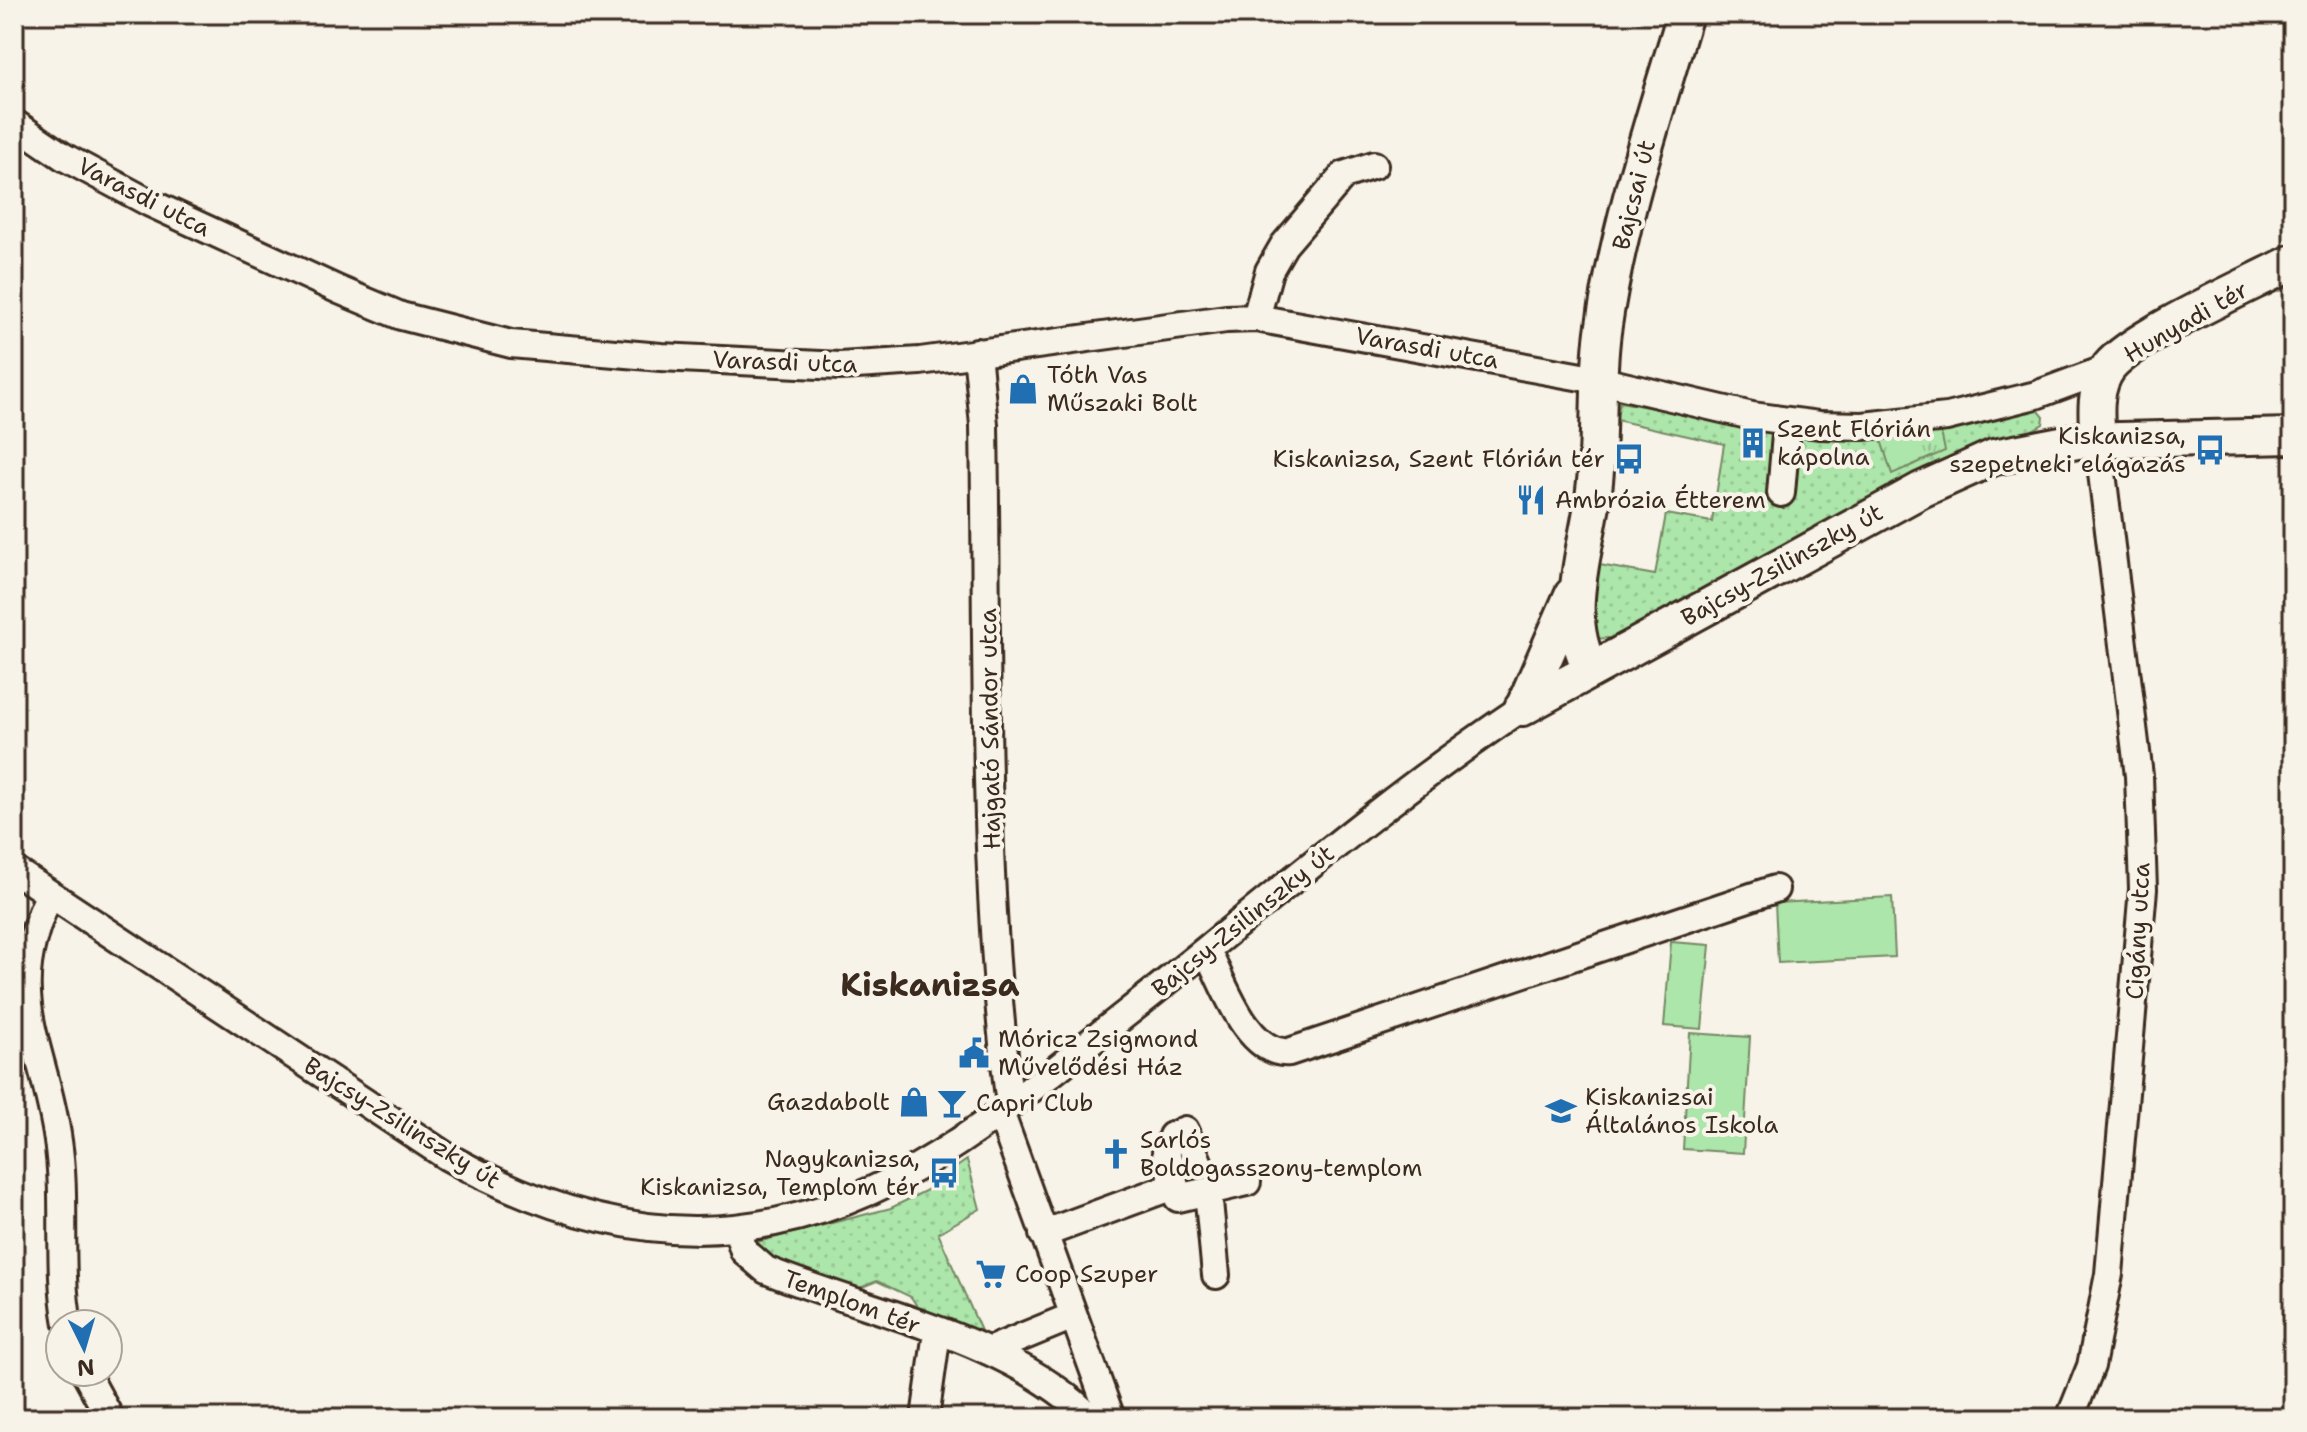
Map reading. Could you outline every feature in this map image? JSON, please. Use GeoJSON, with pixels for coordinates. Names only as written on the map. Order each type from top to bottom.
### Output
{"type":"FeatureCollection","features":[{"type":"Feature","properties":{"kind":"main road","name":"Bajcsai út"},"geometry":{"type":"LineString","coordinates":[[1579,577],[1598,462],[1598,380],[1603,330],[1635,186],[1685,14]]}},
{"type":"Feature","properties":{"kind":"main road","name":"Hunyadi tér"},"geometry":{"type":"LineString","coordinates":[[2098,440],[2096,402],[2109,368],[2149,338],[2293,262]]}},
{"type":"Feature","properties":{"kind":"main road"},"geometry":{"type":"LineString","coordinates":[[2098,440],[2293,436]]}},
{"type":"Feature","properties":{"kind":"main road","name":"Bajcsy-Zsilinszky út"},"geometry":{"type":"LineString","coordinates":[[1522,708],[1921,490],[1974,465],[2038,445],[2098,440]]}},
{"type":"Feature","properties":{"kind":"main road"},"geometry":{"type":"LineString","coordinates":[[1579,577],[1578,622],[1591,669]]}},
{"type":"Feature","properties":{"kind":"main road"},"geometry":{"type":"LineString","coordinates":[[1522,708],[1555,639],[1579,577]]}},
{"type":"Feature","properties":{"kind":"street","name":"Varasdi utca"},"geometry":{"type":"LineString","coordinates":[[14,123],[64,157],[150,203],[401,316],[485,339],[575,351],[840,366],[920,361],[1226,319],[1256,318],[1598,380],[1787,423],[1863,426],[1947,417],[2036,395],[2109,368]]}},
{"type":"Feature","properties":{"kind":"street"},"geometry":{"type":"LineString","coordinates":[[1256,318],[1269,271],[1284,245],[1344,175],[1374,165]]}},
{"type":"Feature","properties":{"kind":"street","name":"Hajgató Sándor utca"},"geometry":{"type":"LineString","coordinates":[[977,352],[984,425],[994,911],[1005,1108],[1043,1234],[1111,1418]]}},
{"type":"Feature","properties":{"kind":"street"},"geometry":{"type":"LineString","coordinates":[[1781,493],[1787,423]]}},
{"type":"Feature","properties":{"kind":"street","name":"Cigány utca"},"geometry":{"type":"LineString","coordinates":[[2070,1418],[2091,1366],[2109,1274],[2143,889],[2139,776],[2098,440]]}},
{"type":"Feature","properties":{"kind":"street","name":"Bajcsy-Zsilinszky út"},"geometry":{"type":"LineString","coordinates":[[14,870],[446,1156],[495,1183],[565,1211],[630,1226],[682,1231],[737,1229],[802,1214],[865,1192],[937,1156],[1005,1108],[1207,951],[1406,790],[1522,708]]}},
{"type":"Feature","properties":{"kind":"street"},"geometry":{"type":"LineString","coordinates":[[1207,951],[1251,1034],[1273,1052],[1289,1052],[1775,889]]}},
{"type":"Feature","properties":{"kind":"street"},"geometry":{"type":"LineString","coordinates":[[50,894],[26,949],[22,993],[31,1043],[58,1139],[66,1308]]}},
{"type":"Feature","properties":{"kind":"street"},"geometry":{"type":"LineString","coordinates":[[1199,1164],[1185,1130],[1172,1136],[1166,1152],[1178,1198],[1247,1182]]}},
{"type":"Feature","properties":{"kind":"street"},"geometry":{"type":"LineString","coordinates":[[1043,1234],[1173,1186]]}},
{"type":"Feature","properties":{"kind":"street"},"geometry":{"type":"LineString","coordinates":[[1208,1191],[1216,1275]]}},
{"type":"Feature","properties":{"kind":"street","name":"Templom tér"},"geometry":{"type":"LineString","coordinates":[[737,1229],[744,1251],[766,1270],[988,1351],[1040,1376],[1090,1418]]}},
{"type":"Feature","properties":{"kind":"street"},"geometry":{"type":"LineString","coordinates":[[988,1351],[1073,1316]]}},
{"type":"Feature","properties":{"kind":"street"},"geometry":{"type":"LineString","coordinates":[[925,1418],[937,1332]]}},
{"type":"Feature","properties":{"kind":"street"},"geometry":{"type":"LineString","coordinates":[[94,1388],[110,1418]]}},
{"type":"Feature","properties":{"kind":"green space"},"geometry":{"type":"Polygon","coordinates":[[[1620,402],[1797,434],[2035,406],[2044,417],[2043,424],[2025,434],[1626,637],[1592,639],[1594,564],[1655,575],[1666,514],[1712,522],[1724,444],[1616,420],[1620,402]]]}},
{"type":"Feature","properties":{"kind":"green space"},"geometry":{"type":"Polygon","coordinates":[[[1941,432],[1945,451],[1892,474],[1881,440],[1941,432]]]}},
{"type":"Feature","properties":{"kind":"green space"},"geometry":{"type":"Polygon","coordinates":[[[1892,897],[1895,957],[1778,963],[1775,903],[1892,897]]]}},
{"type":"Feature","properties":{"kind":"green space"},"geometry":{"type":"Polygon","coordinates":[[[1671,942],[1710,945],[1702,1029],[1664,1026],[1671,942]]]}},
{"type":"Feature","properties":{"kind":"green space"},"geometry":{"type":"Polygon","coordinates":[[[1690,1033],[1750,1037],[1743,1153],[1683,1149],[1690,1033]]]}},
{"type":"Feature","properties":{"kind":"green space"},"geometry":{"type":"Polygon","coordinates":[[[967,1160],[980,1209],[938,1233],[985,1340],[928,1323],[911,1297],[877,1281],[850,1292],[768,1262],[757,1242],[891,1208],[953,1177],[954,1169],[967,1160]]]}},
{"type":"Feature","properties":{"kind":"place","name":"Tóth Vas Műszaki Bolt"},"geometry":{"type":"Point","coordinates":[1023,389]}},
{"type":"Feature","properties":{"kind":"place","name":"Szent Flórián kápolna"},"geometry":{"type":"Point","coordinates":[1753,443]}},
{"type":"Feature","properties":{"kind":"place","name":"Kiskanizsa, szepetneki elágazás"},"geometry":{"type":"Point","coordinates":[2210,450]}},
{"type":"Feature","properties":{"kind":"place","name":"Kiskanizsa, Szent Flórián tér"},"geometry":{"type":"Point","coordinates":[1629,459]}},
{"type":"Feature","properties":{"kind":"place","name":"Ambrózia Étterem"},"geometry":{"type":"Point","coordinates":[1531,500]}},
{"type":"Feature","properties":{"kind":"place","name":"Móricz Zsigmond Művelődési Ház"},"geometry":{"type":"Point","coordinates":[974,1053]}},
{"type":"Feature","properties":{"kind":"place","name":"Gazdabolt"},"geometry":{"type":"Point","coordinates":[914,1102]}},
{"type":"Feature","properties":{"kind":"place","name":"Capri Club"},"geometry":{"type":"Point","coordinates":[952,1103]}},
{"type":"Feature","properties":{"kind":"place","name":"Kiskanizsai Általános Iskola"},"geometry":{"type":"Point","coordinates":[1561,1111]}},
{"type":"Feature","properties":{"kind":"place","name":"Sarlós Boldogasszony-templom"},"geometry":{"type":"Point","coordinates":[1116,1154]}},
{"type":"Feature","properties":{"kind":"place","name":"Nagykanizsa, Kiskanizsa, Templom tér"},"geometry":{"type":"Point","coordinates":[944,1173]}},
{"type":"Feature","properties":{"kind":"place","name":"Coop Szuper"},"geometry":{"type":"Point","coordinates":[991,1274]}},
{"type":"Feature","properties":{"kind":"district","name":"Kiskanizsa"},"geometry":{"type":"Point","coordinates":[930,984]}}]}
